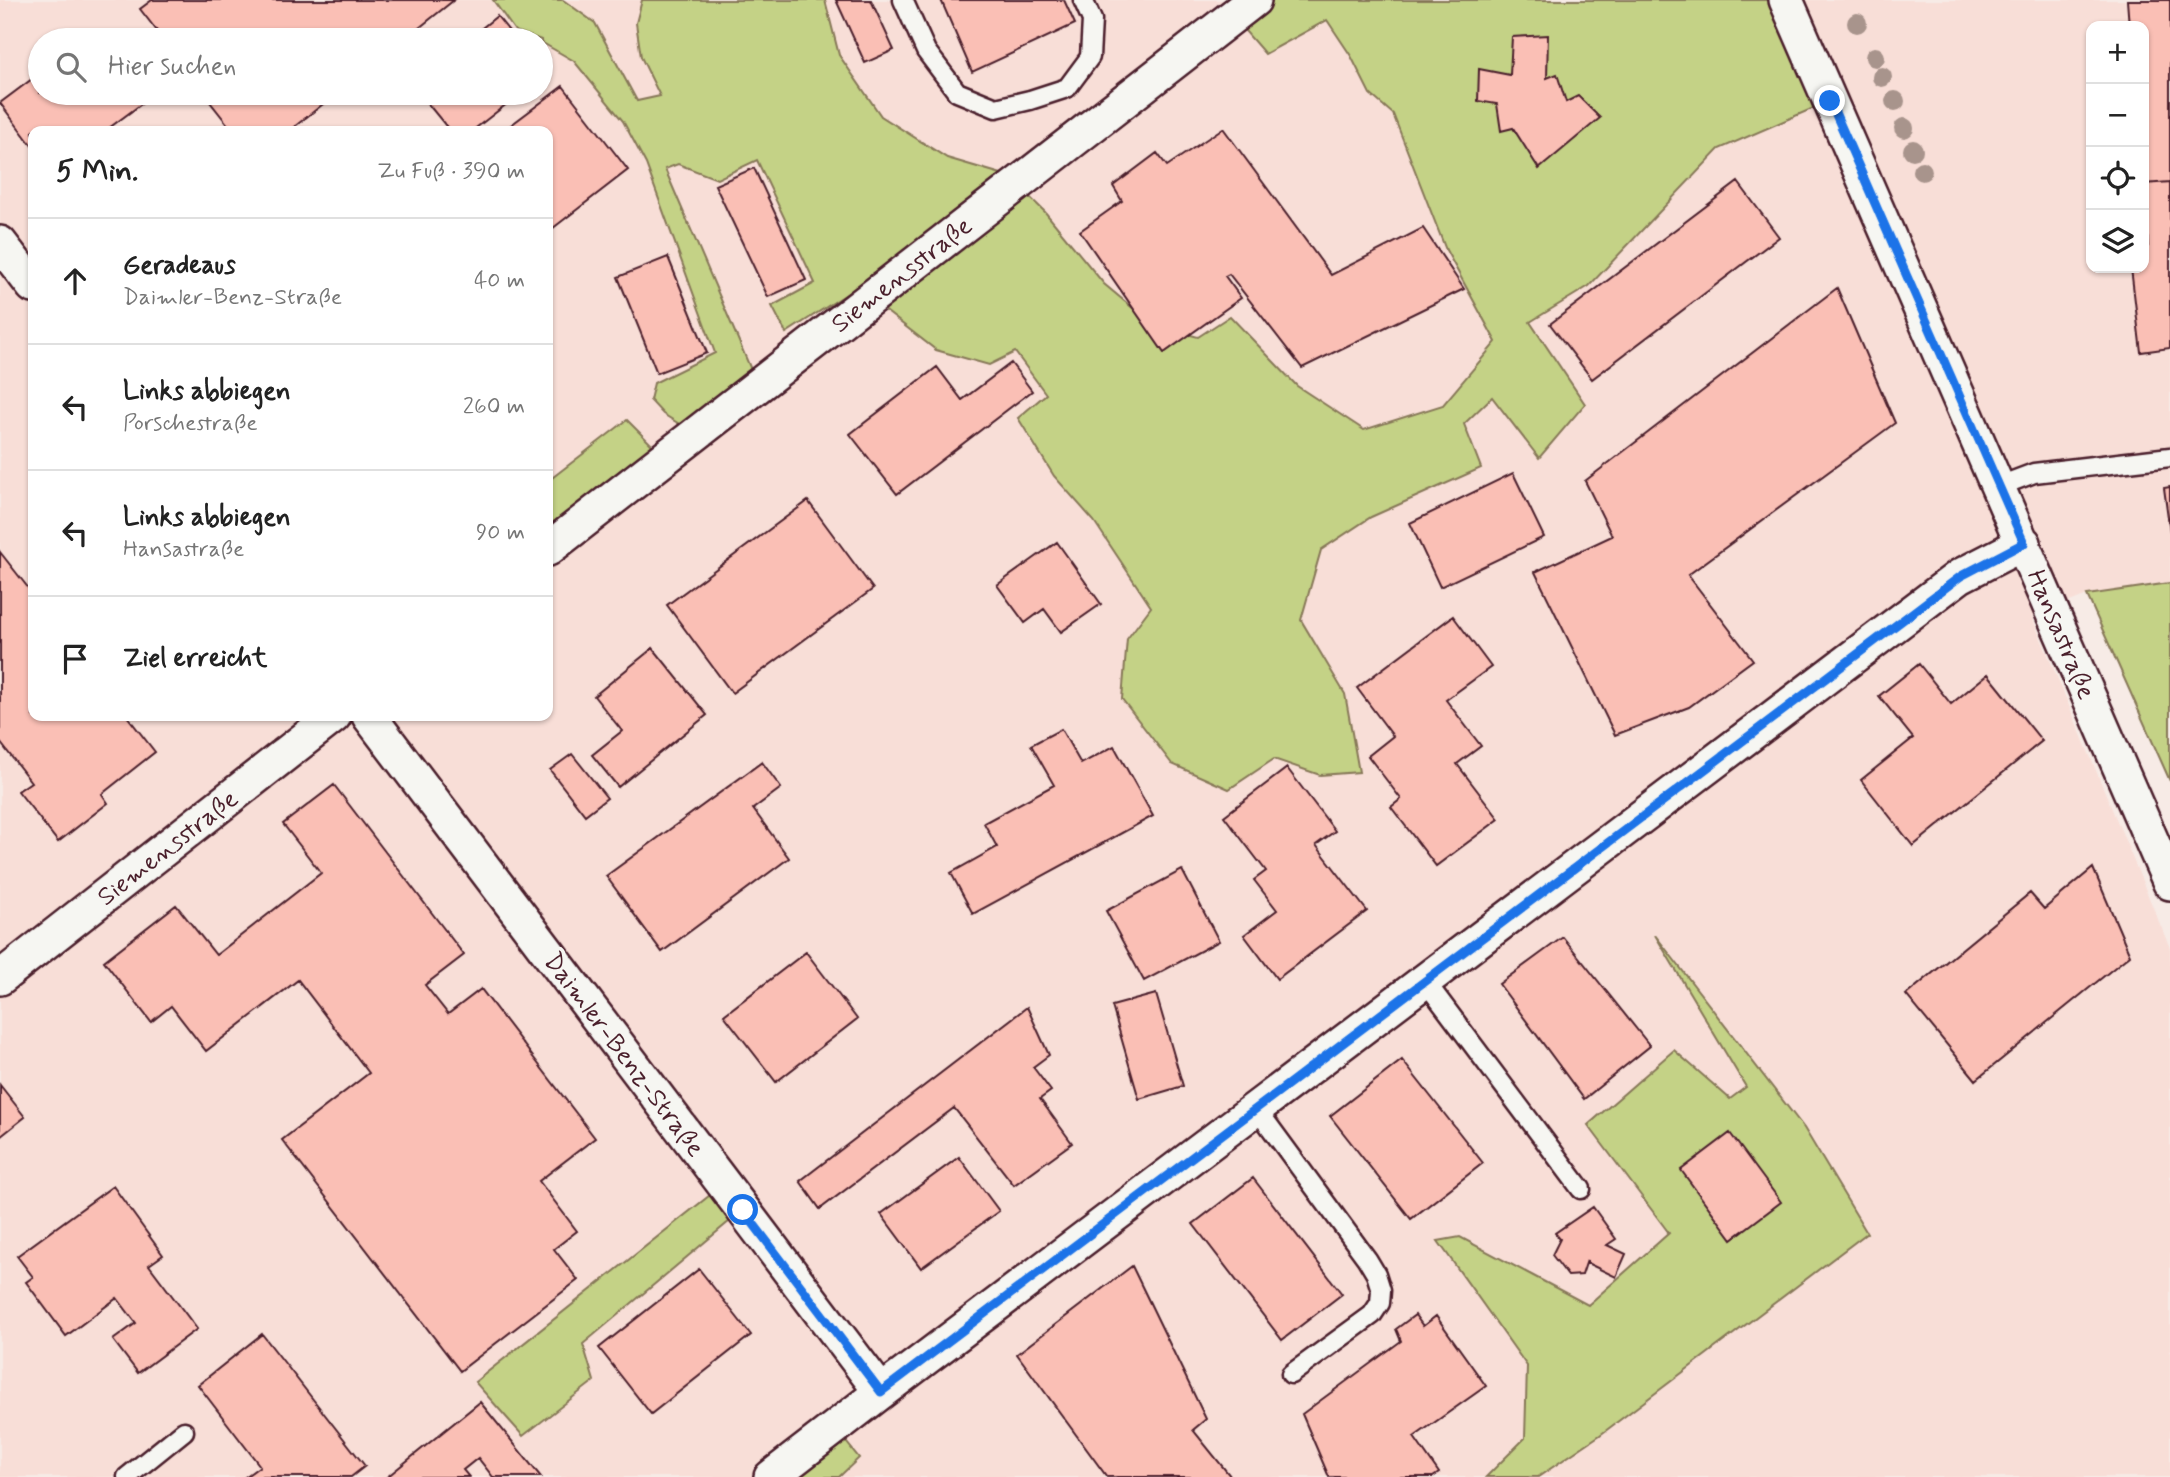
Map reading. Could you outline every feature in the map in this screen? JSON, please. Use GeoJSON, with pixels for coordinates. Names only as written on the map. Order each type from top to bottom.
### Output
{"type":"FeatureCollection","features":[{"type":"Feature","properties":{"kind":"street","name":"Siemensstraße"},"geometry":{"type":"LineString","coordinates":[[553,545],[1254,0]]}},
{"type":"Feature","properties":{"kind":"street","name":"Hansastraße"},"geometry":{"type":"LineString","coordinates":[[1786,0],[2170,883]]}},
{"type":"Feature","properties":{"kind":"street"},"geometry":{"type":"LineString","coordinates":[[0,243],[28,279]]}},
{"type":"Feature","properties":{"kind":"street"},"geometry":{"type":"LineString","coordinates":[[771,1477],[1961,576],[2024,543]]}},
{"type":"Feature","properties":{"kind":"street","name":"Siemensstraße"},"geometry":{"type":"LineString","coordinates":[[0,978],[328,721]]}},
{"type":"Feature","properties":{"kind":"street","name":"Daimler-Benz-Straße"},"geometry":{"type":"LineString","coordinates":[[373,721],[881,1392]]}},
{"type":"Feature","properties":{"kind":"lane"},"geometry":{"type":"LineString","coordinates":[[903,0],[926,51],[957,92],[996,108],[1066,88],[1090,57],[1092,20],[1083,0]]}},
{"type":"Feature","properties":{"kind":"lane"},"geometry":{"type":"LineString","coordinates":[[1997,487],[2034,473],[2170,457]]}},
{"type":"Feature","properties":{"kind":"lane"},"geometry":{"type":"LineString","coordinates":[[1425,981],[1581,1189]]}},
{"type":"Feature","properties":{"kind":"lane"},"geometry":{"type":"LineString","coordinates":[[1256,1108],[1367,1259],[1381,1290],[1380,1303],[1372,1315],[1291,1374]]}},
{"type":"Feature","properties":{"kind":"lane"},"geometry":{"type":"LineString","coordinates":[[127,1477],[184,1431]]}},
{"type":"Feature","properties":{"kind":"shaded area"},"geometry":{"type":"Polygon","coordinates":[[[0,0],[2170,0],[2170,583],[2087,595],[2032,617],[2170,948],[2170,1477],[0,1477],[0,0]]]}},
{"type":"Feature","properties":{"kind":"green space"},"geometry":{"type":"Polygon","coordinates":[[[493,0],[563,0],[595,23],[637,101],[660,96],[641,57],[636,23],[642,0],[825,0],[839,55],[881,116],[947,158],[1008,176],[1045,212],[1104,284],[1153,325],[1198,337],[1230,316],[1297,386],[1364,430],[1443,405],[1496,342],[1446,250],[1393,114],[1370,94],[1351,56],[1327,20],[1265,54],[1232,16],[1254,0],[1786,0],[1830,101],[1719,149],[1589,286],[1530,322],[1585,404],[1539,458],[1492,397],[1464,424],[1481,468],[1371,517],[1321,550],[1301,620],[1345,694],[1359,772],[1320,775],[1274,759],[1229,789],[1172,764],[1122,699],[1127,639],[1151,607],[1094,521],[1054,476],[1018,418],[1046,394],[1015,352],[989,365],[936,350],[856,288],[786,333],[772,306],[815,283],[757,160],[717,179],[678,164],[665,169],[758,386],[696,434],[663,414],[650,400],[654,383],[715,353],[646,164],[623,121],[574,61],[553,49],[553,28],[513,28],[493,0]]]}},
{"type":"Feature","properties":{"kind":"green space"},"geometry":{"type":"Polygon","coordinates":[[[627,420],[665,458],[553,545],[553,477],[627,420]]]}},
{"type":"Feature","properties":{"kind":"green space"},"geometry":{"type":"Polygon","coordinates":[[[2170,583],[2170,781],[2087,595],[2170,583]]]}},
{"type":"Feature","properties":{"kind":"green space"},"geometry":{"type":"Polygon","coordinates":[[[1655,935],[1804,1128],[1867,1233],[1600,1435],[1538,1477],[1486,1477],[1525,1438],[1527,1366],[1438,1241],[1460,1237],[1588,1305],[1669,1233],[1588,1125],[1674,1050],[1730,1099],[1746,1087],[1655,935]]]}},
{"type":"Feature","properties":{"kind":"green space"},"geometry":{"type":"Polygon","coordinates":[[[724,1184],[743,1210],[583,1344],[594,1381],[523,1436],[475,1382],[724,1184]]]}},
{"type":"Feature","properties":{"kind":"green space"},"geometry":{"type":"Polygon","coordinates":[[[835,1428],[859,1458],[839,1477],[771,1477],[835,1428]]]}},
{"type":"Feature","properties":{"kind":"building"},"geometry":{"type":"Polygon","coordinates":[[[152,0],[454,0],[419,28],[155,28],[140,9],[152,0]]]}},
{"type":"Feature","properties":{"kind":"building"},"geometry":{"type":"Polygon","coordinates":[[[836,0],[871,0],[894,50],[865,63],[836,0]]]}},
{"type":"Feature","properties":{"kind":"building"},"geometry":{"type":"Polygon","coordinates":[[[941,0],[1064,0],[1075,24],[972,72],[941,0]]]}},
{"type":"Feature","properties":{"kind":"building"},"geometry":{"type":"Polygon","coordinates":[[[2127,0],[2170,0],[2170,182],[2149,184],[2149,21],[2129,21],[2127,0]]]}},
{"type":"Feature","properties":{"kind":"building"},"geometry":{"type":"Polygon","coordinates":[[[497,16],[506,28],[482,28],[497,16]]]}},
{"type":"Feature","properties":{"kind":"building"},"geometry":{"type":"Polygon","coordinates":[[[1548,35],[1547,78],[1557,74],[1566,102],[1578,96],[1600,118],[1539,169],[1513,128],[1501,131],[1497,104],[1478,101],[1479,69],[1510,75],[1512,37],[1548,35]]]}},
{"type":"Feature","properties":{"kind":"building"},"geometry":{"type":"Polygon","coordinates":[[[28,82],[28,105],[140,105],[112,126],[28,126],[28,140],[0,103],[28,82]]]}},
{"type":"Feature","properties":{"kind":"building"},"geometry":{"type":"Polygon","coordinates":[[[563,86],[628,170],[553,228],[553,126],[510,126],[538,105],[553,105],[553,94],[563,86]]]}},
{"type":"Feature","properties":{"kind":"building"},"geometry":{"type":"Polygon","coordinates":[[[212,105],[322,105],[295,126],[229,126],[212,105]]]}},
{"type":"Feature","properties":{"kind":"building"},"geometry":{"type":"Polygon","coordinates":[[[429,105],[506,105],[478,126],[446,126],[429,105]]]}},
{"type":"Feature","properties":{"kind":"building"},"geometry":{"type":"Polygon","coordinates":[[[1223,128],[1331,275],[1423,228],[1464,289],[1302,368],[1229,274],[1225,276],[1241,298],[1164,353],[1080,231],[1122,201],[1113,186],[1157,153],[1167,166],[1223,128]]]}},
{"type":"Feature","properties":{"kind":"building"},"geometry":{"type":"Polygon","coordinates":[[[754,168],[806,280],[768,297],[715,185],[754,168]]]}},
{"type":"Feature","properties":{"kind":"building"},"geometry":{"type":"Polygon","coordinates":[[[1738,182],[1779,237],[1592,379],[1550,324],[1738,182]]]}},
{"type":"Feature","properties":{"kind":"building"},"geometry":{"type":"Polygon","coordinates":[[[2170,182],[2170,348],[2141,352],[2132,273],[2149,273],[2149,184],[2170,182]]]}},
{"type":"Feature","properties":{"kind":"building"},"geometry":{"type":"Polygon","coordinates":[[[668,257],[707,353],[657,373],[618,277],[668,257]]]}},
{"type":"Feature","properties":{"kind":"building"},"geometry":{"type":"Polygon","coordinates":[[[1837,288],[1895,423],[1688,575],[1753,660],[1689,707],[1615,735],[1535,572],[1612,536],[1585,481],[1837,288]]]}},
{"type":"Feature","properties":{"kind":"building"},"geometry":{"type":"Polygon","coordinates":[[[1011,363],[1032,391],[897,494],[850,434],[937,367],[962,400],[1011,363]]]}},
{"type":"Feature","properties":{"kind":"building"},"geometry":{"type":"Polygon","coordinates":[[[1513,473],[1544,537],[1440,587],[1410,523],[1513,473]]]}},
{"type":"Feature","properties":{"kind":"building"},"geometry":{"type":"Polygon","coordinates":[[[2170,487],[2170,532],[2164,488],[2170,487]]]}},
{"type":"Feature","properties":{"kind":"building"},"geometry":{"type":"Polygon","coordinates":[[[808,501],[873,589],[732,693],[667,605],[808,501]]]}},
{"type":"Feature","properties":{"kind":"building"},"geometry":{"type":"Polygon","coordinates":[[[1057,542],[1101,604],[1061,632],[1044,609],[1025,623],[997,585],[1057,542]]]}},
{"type":"Feature","properties":{"kind":"building"},"geometry":{"type":"Polygon","coordinates":[[[0,552],[28,588],[28,721],[131,721],[155,752],[102,794],[108,803],[58,842],[18,791],[31,782],[0,742],[0,552]]]}},
{"type":"Feature","properties":{"kind":"building"},"geometry":{"type":"Polygon","coordinates":[[[1453,616],[1491,667],[1446,700],[1481,746],[1457,764],[1499,819],[1436,866],[1391,807],[1401,799],[1368,756],[1393,736],[1357,688],[1453,616]]]}},
{"type":"Feature","properties":{"kind":"building"},"geometry":{"type":"Polygon","coordinates":[[[653,648],[707,715],[618,787],[592,755],[622,731],[594,696],[653,648]]]}},
{"type":"Feature","properties":{"kind":"building"},"geometry":{"type":"Polygon","coordinates":[[[1919,664],[1951,704],[1988,674],[2042,741],[1913,846],[1861,780],[1913,738],[1879,696],[1919,664]]]}},
{"type":"Feature","properties":{"kind":"building"},"geometry":{"type":"Polygon","coordinates":[[[1061,729],[1081,764],[1114,746],[1153,816],[973,914],[951,873],[997,847],[984,823],[1054,785],[1031,745],[1061,729]]]}},
{"type":"Feature","properties":{"kind":"building"},"geometry":{"type":"Polygon","coordinates":[[[572,754],[607,798],[585,815],[550,770],[572,754]]]}},
{"type":"Feature","properties":{"kind":"building"},"geometry":{"type":"Polygon","coordinates":[[[762,762],[781,788],[753,809],[789,858],[662,952],[606,876],[762,762]]]}},
{"type":"Feature","properties":{"kind":"building"},"geometry":{"type":"Polygon","coordinates":[[[1287,768],[1335,831],[1316,845],[1367,911],[1277,979],[1244,935],[1277,910],[1254,880],[1266,871],[1224,816],[1287,768]]]}},
{"type":"Feature","properties":{"kind":"building"},"geometry":{"type":"Polygon","coordinates":[[[334,785],[464,955],[425,985],[448,1014],[481,989],[595,1138],[539,1181],[577,1231],[554,1249],[578,1280],[460,1371],[282,1140],[369,1073],[298,980],[206,1051],[171,1006],[151,1022],[104,961],[176,905],[216,955],[321,873],[283,824],[334,785]]]}},
{"type":"Feature","properties":{"kind":"building"},"geometry":{"type":"Polygon","coordinates":[[[2093,868],[2130,955],[1976,1080],[1906,995],[2030,893],[2044,909],[2093,868]]]}},
{"type":"Feature","properties":{"kind":"building"},"geometry":{"type":"Polygon","coordinates":[[[1182,870],[1219,941],[1144,981],[1106,911],[1182,870]]]}},
{"type":"Feature","properties":{"kind":"building"},"geometry":{"type":"Polygon","coordinates":[[[1563,937],[1650,1046],[1584,1099],[1499,984],[1563,937]]]}},
{"type":"Feature","properties":{"kind":"building"},"geometry":{"type":"Polygon","coordinates":[[[806,952],[857,1019],[776,1082],[724,1015],[806,952]]]}},
{"type":"Feature","properties":{"kind":"building"},"geometry":{"type":"Polygon","coordinates":[[[1156,994],[1183,1086],[1139,1099],[1112,1006],[1156,994]]]}},
{"type":"Feature","properties":{"kind":"building"},"geometry":{"type":"Polygon","coordinates":[[[1027,1007],[1049,1055],[1033,1067],[1051,1091],[1040,1099],[1072,1143],[1014,1185],[954,1108],[820,1209],[800,1181],[1027,1007]]]}},
{"type":"Feature","properties":{"kind":"building"},"geometry":{"type":"Polygon","coordinates":[[[1402,1060],[1483,1163],[1411,1219],[1330,1116],[1402,1060]]]}},
{"type":"Feature","properties":{"kind":"building"},"geometry":{"type":"Polygon","coordinates":[[[0,1085],[25,1117],[0,1137],[0,1085]]]}},
{"type":"Feature","properties":{"kind":"building"},"geometry":{"type":"Polygon","coordinates":[[[1730,1133],[1781,1202],[1732,1239],[1681,1170],[1730,1133]]]}},
{"type":"Feature","properties":{"kind":"building"},"geometry":{"type":"Polygon","coordinates":[[[959,1157],[999,1211],[921,1268],[881,1214],[959,1157]]]}},
{"type":"Feature","properties":{"kind":"building"},"geometry":{"type":"Polygon","coordinates":[[[1253,1178],[1342,1294],[1282,1340],[1193,1224],[1253,1178]]]}},
{"type":"Feature","properties":{"kind":"building"},"geometry":{"type":"Polygon","coordinates":[[[113,1186],[163,1255],[149,1265],[197,1329],[138,1373],[113,1340],[136,1323],[117,1298],[66,1336],[26,1282],[33,1277],[17,1256],[113,1186]]]}},
{"type":"Feature","properties":{"kind":"building"},"geometry":{"type":"Polygon","coordinates":[[[1593,1207],[1616,1239],[1607,1245],[1626,1254],[1616,1277],[1587,1263],[1587,1260],[1582,1275],[1568,1276],[1552,1255],[1560,1239],[1555,1233],[1593,1207]]]}},
{"type":"Feature","properties":{"kind":"building"},"geometry":{"type":"Polygon","coordinates":[[[1132,1266],[1206,1419],[1193,1430],[1231,1477],[1107,1477],[1017,1354],[1132,1266]]]}},
{"type":"Feature","properties":{"kind":"building"},"geometry":{"type":"Polygon","coordinates":[[[699,1269],[751,1335],[651,1414],[599,1348],[699,1269]]]}},
{"type":"Feature","properties":{"kind":"building"},"geometry":{"type":"Polygon","coordinates":[[[1415,1315],[1423,1326],[1436,1316],[1486,1386],[1414,1437],[1439,1473],[1433,1477],[1329,1477],[1302,1414],[1401,1341],[1396,1329],[1415,1315]]]}},
{"type":"Feature","properties":{"kind":"building"},"geometry":{"type":"Polygon","coordinates":[[[262,1334],[365,1466],[351,1477],[245,1477],[260,1466],[198,1385],[262,1334]]]}},
{"type":"Feature","properties":{"kind":"building"},"geometry":{"type":"Polygon","coordinates":[[[480,1402],[541,1477],[493,1477],[478,1458],[463,1470],[469,1477],[387,1477],[480,1402]]]}},
{"type":"Feature","properties":{"kind":"route"},"geometry":{"type":"LineString","coordinates":[[743,1210],[881,1392],[1961,576],[2024,543],[1997,487],[1830,101]]}}]}
